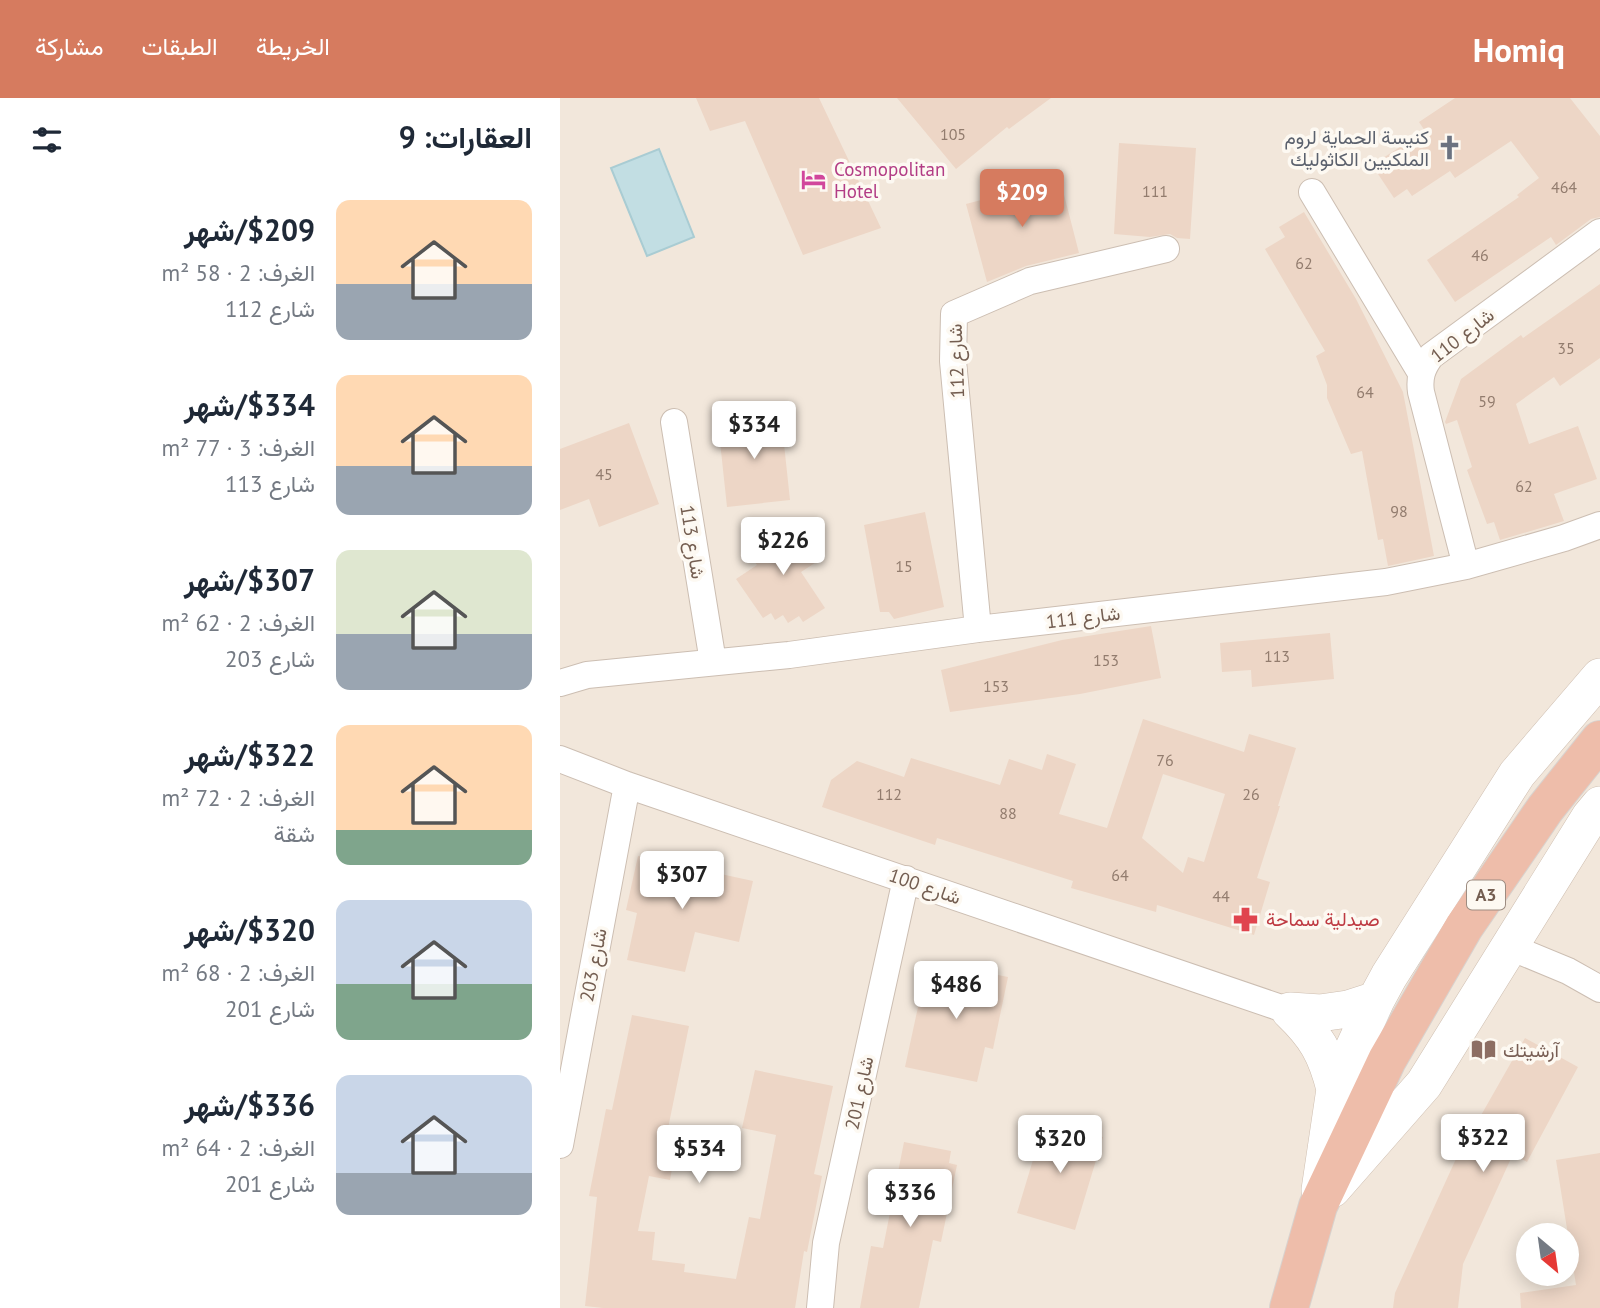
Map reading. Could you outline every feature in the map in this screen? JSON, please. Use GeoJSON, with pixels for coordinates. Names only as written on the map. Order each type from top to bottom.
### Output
{"type":"FeatureCollection","features":[{"type":"Feature","properties":{"kind":"highway","name":"A3"},"geometry":{"type":"LineString","coordinates":[[1289,1308],[1318,1206],[1387,1060],[1464,927],[1545,809],[1600,740]]}},
{"type":"Feature","properties":{"kind":"street"},"geometry":{"type":"LineString","coordinates":[[1312,192],[1421,373]]}},
{"type":"Feature","properties":{"kind":"street","name":"شارع 110"},"geometry":{"type":"LineString","coordinates":[[1466,566],[1421,392],[1421,373],[1431,356],[1600,232]]}},
{"type":"Feature","properties":{"kind":"street","name":"شارع 112"},"geometry":{"type":"LineString","coordinates":[[978,629],[953,361],[954,314],[1030,281],[1166,249]]}},
{"type":"Feature","properties":{"kind":"street","name":"شارع 113"},"geometry":{"type":"LineString","coordinates":[[674,422],[713,662]]}},
{"type":"Feature","properties":{"kind":"street","name":"شارع 111"},"geometry":{"type":"LineString","coordinates":[[560,683],[587,675],[789,655],[978,629],[1385,582],[1466,566],[1600,525]]}},
{"type":"Feature","properties":{"kind":"street"},"geometry":{"type":"LineString","coordinates":[[1318,1206],[1335,1089],[1376,1000],[1517,774],[1600,677]]}},
{"type":"Feature","properties":{"kind":"street","name":"شارع 100"},"geometry":{"type":"LineString","coordinates":[[560,759],[627,785],[1290,1011]]}},
{"type":"Feature","properties":{"kind":"street","name":"شارع 203"},"geometry":{"type":"LineString","coordinates":[[560,1145],[627,785]]}},
{"type":"Feature","properties":{"kind":"street"},"geometry":{"type":"LineString","coordinates":[[1318,1206],[1424,1084],[1600,805]]}},
{"type":"Feature","properties":{"kind":"street","name":"شارع 201"},"geometry":{"type":"LineString","coordinates":[[820,1308],[826,1243],[906,879]]}},
{"type":"Feature","properties":{"kind":"street"},"geometry":{"type":"LineString","coordinates":[[1510,947],[1568,971],[1600,989]]}},
{"type":"Feature","properties":{"kind":"street"},"geometry":{"type":"LineString","coordinates":[[1290,1011],[1320,1013],[1348,1009],[1376,1000]]}},
{"type":"Feature","properties":{"kind":"street"},"geometry":{"type":"LineString","coordinates":[[1290,1011],[1307,1027],[1320,1046],[1330,1067],[1335,1089]]}},
{"type":"Feature","properties":{"kind":"shaded area"},"geometry":{"type":"Polygon","coordinates":[[[560,98],[1600,98],[1600,1308],[560,1308],[560,98]]]}},
{"type":"Feature","properties":{"kind":"water"},"geometry":{"type":"Polygon","coordinates":[[[659,149],[694,237],[647,256],[611,168],[659,149]]]}},
{"type":"Feature","properties":{"kind":"building","name":"Cosmopolitan Hotel"},"geometry":{"type":"Polygon","coordinates":[[[696,98],[819,98],[881,228],[803,255],[745,121],[710,131],[696,98]]]}},
{"type":"Feature","properties":{"kind":"building"},"geometry":{"type":"Polygon","coordinates":[[[897,98],[1051,98],[1009,129],[1007,127],[956,169],[897,98]]]}},
{"type":"Feature","properties":{"kind":"building"},"geometry":{"type":"Polygon","coordinates":[[[1455,98],[1570,98],[1600,136],[1600,217],[1591,219],[1556,245],[1551,237],[1455,302],[1427,260],[1519,197],[1517,195],[1539,178],[1511,141],[1455,178],[1450,171],[1412,196],[1407,189],[1394,198],[1372,165],[1425,131],[1419,122],[1455,98]]]}},
{"type":"Feature","properties":{"kind":"building"},"geometry":{"type":"Polygon","coordinates":[[[1119,143],[1196,148],[1190,239],[1177,238],[1170,234],[1150,237],[1114,234],[1119,143]]]}},
{"type":"Feature","properties":{"kind":"building"},"geometry":{"type":"Polygon","coordinates":[[[1060,179],[1079,253],[1026,266],[987,282],[966,204],[1060,179]]]}},
{"type":"Feature","properties":{"kind":"building"},"geometry":{"type":"Polygon","coordinates":[[[1304,212],[1356,299],[1403,392],[1434,556],[1388,566],[1383,539],[1378,540],[1362,451],[1351,454],[1327,398],[1327,385],[1316,356],[1325,351],[1265,249],[1285,237],[1279,227],[1304,212]]]}},
{"type":"Feature","properties":{"kind":"building"},"geometry":{"type":"Polygon","coordinates":[[[1600,284],[1600,358],[1560,386],[1554,377],[1516,404],[1529,444],[1578,426],[1597,479],[1554,494],[1564,521],[1500,540],[1494,522],[1487,524],[1467,470],[1472,467],[1457,420],[1446,424],[1445,422],[1461,379],[1521,335],[1523,338],[1600,284]]]}},
{"type":"Feature","properties":{"kind":"building"},"geometry":{"type":"Polygon","coordinates":[[[781,416],[790,500],[727,507],[718,423],[781,416]]]}},
{"type":"Feature","properties":{"kind":"building"},"geometry":{"type":"Polygon","coordinates":[[[629,423],[659,504],[599,527],[589,499],[560,510],[560,449],[629,423]]]}},
{"type":"Feature","properties":{"kind":"building"},"geometry":{"type":"Polygon","coordinates":[[[925,512],[944,607],[894,619],[889,612],[880,612],[864,525],[925,512]]]}},
{"type":"Feature","properties":{"kind":"building"},"geometry":{"type":"Polygon","coordinates":[[[797,522],[814,547],[810,549],[818,561],[801,572],[825,608],[803,622],[799,616],[788,623],[783,615],[775,620],[771,613],[763,618],[736,579],[757,565],[749,554],[797,522]]]}},
{"type":"Feature","properties":{"kind":"building"},"geometry":{"type":"Polygon","coordinates":[[[1151,626],[1161,678],[1080,694],[950,712],[941,670],[1062,640],[1151,626]]]}},
{"type":"Feature","properties":{"kind":"building"},"geometry":{"type":"Polygon","coordinates":[[[1330,633],[1334,679],[1252,687],[1251,670],[1222,672],[1220,643],[1330,633]]]}},
{"type":"Feature","properties":{"kind":"building"},"geometry":{"type":"Polygon","coordinates":[[[1143,719],[1244,752],[1249,734],[1296,748],[1257,878],[1270,882],[1254,935],[1157,905],[1156,912],[1071,888],[1073,881],[937,838],[935,845],[822,807],[831,780],[857,761],[904,777],[911,758],[1000,785],[1009,759],[1042,770],[1047,754],[1076,764],[1059,814],[1107,828],[1143,719]],[[1163,774],[1142,838],[1183,873],[1188,857],[1204,862],[1225,794],[1163,774]]]}},
{"type":"Feature","properties":{"kind":"building"},"geometry":{"type":"Polygon","coordinates":[[[638,856],[753,881],[739,942],[695,932],[685,972],[627,960],[637,913],[626,910],[638,856]]]}},
{"type":"Feature","properties":{"kind":"building"},"geometry":{"type":"Polygon","coordinates":[[[928,961],[1008,977],[993,1049],[985,1047],[977,1082],[905,1067],[928,961]]]}},
{"type":"Feature","properties":{"kind":"building"},"geometry":{"type":"Polygon","coordinates":[[[632,1015],[689,1026],[666,1138],[677,1140],[670,1180],[649,1176],[638,1231],[655,1232],[652,1260],[685,1264],[684,1272],[736,1279],[749,1217],[760,1219],[776,1135],[742,1128],[755,1070],[833,1086],[814,1174],[822,1176],[807,1252],[804,1251],[795,1308],[585,1306],[597,1197],[589,1196],[606,1109],[612,1110],[632,1015]]]}},
{"type":"Feature","properties":{"kind":"building"},"geometry":{"type":"Polygon","coordinates":[[[1525,1038],[1578,1067],[1527,1162],[1513,1154],[1463,1264],[1458,1308],[1393,1308],[1395,1293],[1455,1161],[1525,1038]]]}},
{"type":"Feature","properties":{"kind":"building"},"geometry":{"type":"Polygon","coordinates":[[[1045,1120],[1103,1137],[1075,1230],[1017,1213],[1045,1120]]]}},
{"type":"Feature","properties":{"kind":"building"},"geometry":{"type":"Polygon","coordinates":[[[904,1142],[951,1151],[949,1163],[957,1165],[941,1242],[933,1240],[919,1308],[860,1308],[871,1246],[883,1248],[904,1142]]]}},
{"type":"Feature","properties":{"kind":"building"},"geometry":{"type":"Polygon","coordinates":[[[1600,1153],[1600,1308],[1521,1308],[1520,1293],[1579,1286],[1579,1223],[1566,1223],[1556,1160],[1600,1153]]]}},
{"type":"Feature","properties":{"kind":"place","name":"كنيسة الحماية لروم الملكيين الكاثوليك"},"geometry":{"type":"Point","coordinates":[1449,148]}},
{"type":"Feature","properties":{"kind":"place","name":"Cosmopolitan Hotel"},"geometry":{"type":"Point","coordinates":[814,180]}},
{"type":"Feature","properties":{"kind":"place","name":"صيدلية سماحة"},"geometry":{"type":"Point","coordinates":[1246,919]}},
{"type":"Feature","properties":{"kind":"place","name":"آرشيتك"},"geometry":{"type":"Point","coordinates":[1483,1050]}}]}
